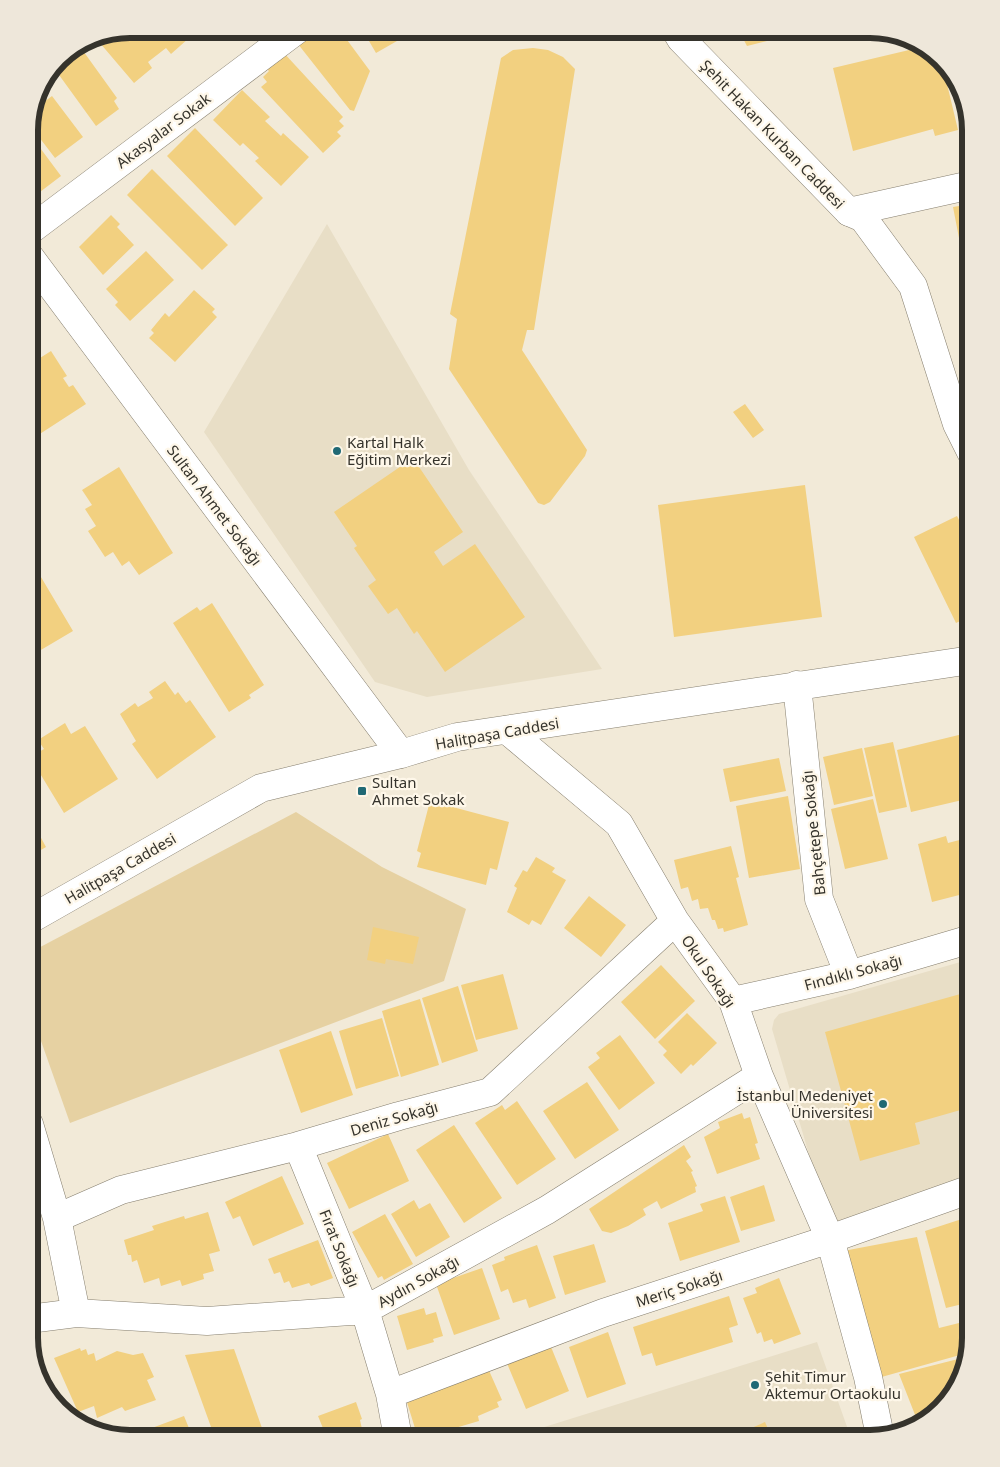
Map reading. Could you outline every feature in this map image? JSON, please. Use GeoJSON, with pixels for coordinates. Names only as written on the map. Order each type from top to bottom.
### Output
{"type":"FeatureCollection","features":[{"type":"Feature","properties":{"kind":"street","name":"Akasyalar Sokak"},"geometry":{"type":"LineString","coordinates":[[38,224],[286,38]]}},
{"type":"Feature","properties":{"kind":"street","name":"Şehit Hakan Kurban Caddesi"},"geometry":{"type":"LineString","coordinates":[[680,38],[849,212],[863,218],[913,286],[962,418]]}},
{"type":"Feature","properties":{"kind":"street"},"geometry":{"type":"LineString","coordinates":[[849,212],[962,187]]}},
{"type":"Feature","properties":{"kind":"street","name":"Sultan Ahmet Sokağı"},"geometry":{"type":"LineString","coordinates":[[38,268],[401,754]]}},
{"type":"Feature","properties":{"kind":"street","name":"Halitpaşa Caddesi"},"geometry":{"type":"LineString","coordinates":[[38,915],[261,788],[401,754],[457,737],[962,661]]}},
{"type":"Feature","properties":{"kind":"street","name":"Bahçetepe Sokağı"},"geometry":{"type":"LineString","coordinates":[[797,685],[819,899],[849,975]]}},
{"type":"Feature","properties":{"kind":"street","name":"Okul Sokağı"},"geometry":{"type":"LineString","coordinates":[[507,730],[619,824],[675,922],[733,1001],[759,1076],[830,1239],[868,1378],[879,1429]]}},
{"type":"Feature","properties":{"kind":"street","name":"Deniz Sokağı"},"geometry":{"type":"LineString","coordinates":[[57,1218],[121,1190],[298,1146],[399,1116],[490,1092],[675,922]]}},
{"type":"Feature","properties":{"kind":"street","name":"Fındıklı Sokağı"},"geometry":{"type":"LineString","coordinates":[[733,1001],[849,975],[962,942]]}},
{"type":"Feature","properties":{"kind":"street","name":"Aydın Sokağı"},"geometry":{"type":"LineString","coordinates":[[38,1318],[76,1313],[207,1321],[366,1310],[547,1210],[759,1076]]}},
{"type":"Feature","properties":{"kind":"street","name":"Fırat Sokağı"},"geometry":{"type":"LineString","coordinates":[[298,1146],[366,1310],[390,1394],[396,1429]]}},
{"type":"Feature","properties":{"kind":"street"},"geometry":{"type":"LineString","coordinates":[[38,1154],[57,1218],[76,1313]]}},
{"type":"Feature","properties":{"kind":"street","name":"Meriç Sokağı"},"geometry":{"type":"LineString","coordinates":[[390,1394],[603,1313],[830,1239],[962,1192]]}},
{"type":"Feature","properties":{"kind":"shaded area","name":"Kartal Halk Eğitim Merkezi"},"geometry":{"type":"Polygon","coordinates":[[[327,224],[469,470],[602,669],[427,697],[375,682],[204,432],[327,224]]]}},
{"type":"Feature","properties":{"kind":"shaded area"},"geometry":{"type":"Polygon","coordinates":[[[296,812],[382,867],[466,909],[444,981],[70,1123],[38,1032],[38,948],[296,812]]]}},
{"type":"Feature","properties":{"kind":"shaded area","name":"İstanbul Medeniyet Üniversitesi"},"geometry":{"type":"Polygon","coordinates":[[[962,962],[962,1183],[836,1227],[829,1222],[772,1029],[774,1020],[779,1014],[962,962]]]}},
{"type":"Feature","properties":{"kind":"shaded area","name":"Şehit Timur Aktemur Ortaokulu"},"geometry":{"type":"Polygon","coordinates":[[[817,1342],[848,1430],[538,1430],[817,1342]]]}},
{"type":"Feature","properties":{"kind":"building"},"geometry":{"type":"Polygon","coordinates":[[[118,38],[189,38],[171,54],[166,48],[148,62],[152,68],[134,83],[100,43],[118,38]]]}},
{"type":"Feature","properties":{"kind":"building"},"geometry":{"type":"Polygon","coordinates":[[[346,38],[370,71],[354,111],[350,110],[294,39],[346,38]]]}},
{"type":"Feature","properties":{"kind":"building"},"geometry":{"type":"Polygon","coordinates":[[[367,38],[402,38],[376,53],[367,38]]]}},
{"type":"Feature","properties":{"kind":"building"},"geometry":{"type":"Polygon","coordinates":[[[743,38],[770,38],[771,40],[747,46],[743,38]]]}},
{"type":"Feature","properties":{"kind":"building"},"geometry":{"type":"Polygon","coordinates":[[[533,48],[548,50],[563,57],[575,69],[534,330],[527,330],[522,350],[587,450],[585,456],[550,502],[544,505],[538,503],[449,369],[457,319],[450,314],[501,58],[513,50],[533,48]]]}},
{"type":"Feature","properties":{"kind":"building"},"geometry":{"type":"Polygon","coordinates":[[[914,49],[931,60],[945,78],[958,130],[935,136],[933,129],[853,151],[833,68],[914,49]]]}},
{"type":"Feature","properties":{"kind":"building"},"geometry":{"type":"Polygon","coordinates":[[[83,51],[117,98],[114,101],[119,109],[96,126],[58,73],[69,60],[83,51]]]}},
{"type":"Feature","properties":{"kind":"building"},"geometry":{"type":"Polygon","coordinates":[[[283,52],[343,117],[339,121],[344,126],[337,132],[341,136],[323,153],[261,87],[267,82],[263,77],[269,71],[266,68],[283,52]]]}},
{"type":"Feature","properties":{"kind":"building"},"geometry":{"type":"Polygon","coordinates":[[[242,90],[270,117],[265,121],[281,136],[283,133],[309,157],[281,186],[255,161],[259,158],[243,143],[240,146],[213,120],[242,90]]]}},
{"type":"Feature","properties":{"kind":"building"},"geometry":{"type":"Polygon","coordinates":[[[52,96],[83,137],[55,158],[38,136],[39,112],[42,104],[52,96]]]}},
{"type":"Feature","properties":{"kind":"building"},"geometry":{"type":"Polygon","coordinates":[[[195,128],[263,198],[235,226],[167,156],[195,128]]]}},
{"type":"Feature","properties":{"kind":"building"},"geometry":{"type":"Polygon","coordinates":[[[38,145],[61,176],[38,193],[38,145]]]}},
{"type":"Feature","properties":{"kind":"building"},"geometry":{"type":"Polygon","coordinates":[[[152,169],[228,245],[202,270],[127,195],[152,169]]]}},
{"type":"Feature","properties":{"kind":"building"},"geometry":{"type":"Polygon","coordinates":[[[962,206],[962,254],[953,207],[962,206]]]}},
{"type":"Feature","properties":{"kind":"building"},"geometry":{"type":"Polygon","coordinates":[[[111,215],[120,224],[117,227],[134,245],[103,275],[79,247],[111,215]]]}},
{"type":"Feature","properties":{"kind":"building"},"geometry":{"type":"Polygon","coordinates":[[[146,251],[174,280],[130,321],[115,305],[118,302],[106,289],[146,251]]]}},
{"type":"Feature","properties":{"kind":"building"},"geometry":{"type":"Polygon","coordinates":[[[194,290],[215,309],[212,312],[217,317],[175,362],[149,338],[154,333],[151,330],[165,313],[169,317],[194,290]]]}},
{"type":"Feature","properties":{"kind":"building"},"geometry":{"type":"Polygon","coordinates":[[[51,351],[67,376],[63,378],[69,387],[73,385],[86,404],[38,435],[38,359],[51,351]]]}},
{"type":"Feature","properties":{"kind":"building"},"geometry":{"type":"Polygon","coordinates":[[[745,404],[764,430],[753,438],[733,412],[745,404]]]}},
{"type":"Feature","properties":{"kind":"building"},"geometry":{"type":"Polygon","coordinates":[[[413,458],[463,532],[434,552],[443,566],[475,544],[525,617],[445,672],[417,631],[414,634],[397,608],[388,614],[368,586],[376,580],[354,548],[357,546],[334,512],[413,458]]]}},
{"type":"Feature","properties":{"kind":"building"},"geometry":{"type":"Polygon","coordinates":[[[119,467],[173,553],[139,575],[129,561],[122,566],[113,552],[105,557],[88,531],[96,526],[85,509],[92,505],[82,490],[119,467]]]}},
{"type":"Feature","properties":{"kind":"building"},"geometry":{"type":"Polygon","coordinates":[[[805,485],[822,617],[674,637],[658,505],[805,485]]]}},
{"type":"Feature","properties":{"kind":"building"},"geometry":{"type":"Polygon","coordinates":[[[957,516],[962,526],[962,620],[956,623],[914,537],[957,516]]]}},
{"type":"Feature","properties":{"kind":"building"},"geometry":{"type":"Polygon","coordinates":[[[38,572],[73,631],[38,652],[38,572]]]}},
{"type":"Feature","properties":{"kind":"building"},"geometry":{"type":"Polygon","coordinates":[[[212,603],[264,685],[249,695],[251,698],[229,712],[173,623],[197,607],[200,611],[212,603]]]}},
{"type":"Feature","properties":{"kind":"building"},"geometry":{"type":"Polygon","coordinates":[[[165,681],[175,695],[178,692],[186,703],[190,700],[216,737],[157,779],[132,744],[136,741],[120,714],[135,703],[138,707],[153,698],[149,692],[165,681]]]}},
{"type":"Feature","properties":{"kind":"building"},"geometry":{"type":"Polygon","coordinates":[[[65,723],[71,734],[85,726],[118,779],[64,813],[38,770],[38,752],[44,749],[38,740],[65,723]]]}},
{"type":"Feature","properties":{"kind":"building"},"geometry":{"type":"Polygon","coordinates":[[[962,734],[962,800],[911,812],[897,750],[962,734]]]}},
{"type":"Feature","properties":{"kind":"building"},"geometry":{"type":"Polygon","coordinates":[[[893,742],[907,807],[879,813],[864,748],[893,742]]]}},
{"type":"Feature","properties":{"kind":"building"},"geometry":{"type":"Polygon","coordinates":[[[862,748],[873,796],[834,805],[823,757],[862,748]]]}},
{"type":"Feature","properties":{"kind":"building"},"geometry":{"type":"Polygon","coordinates":[[[779,758],[786,791],[730,802],[723,769],[779,758]]]}},
{"type":"Feature","properties":{"kind":"building"},"geometry":{"type":"Polygon","coordinates":[[[788,796],[800,869],[749,878],[736,806],[788,796]]]}},
{"type":"Feature","properties":{"kind":"building"},"geometry":{"type":"Polygon","coordinates":[[[873,799],[888,859],[845,869],[831,809],[873,799]]]}},
{"type":"Feature","properties":{"kind":"building"},"geometry":{"type":"Polygon","coordinates":[[[430,801],[509,822],[497,870],[490,868],[486,885],[417,867],[421,853],[417,851],[430,801]]]}},
{"type":"Feature","properties":{"kind":"building"},"geometry":{"type":"Polygon","coordinates":[[[38,832],[46,847],[38,852],[38,832]]]}},
{"type":"Feature","properties":{"kind":"building"},"geometry":{"type":"Polygon","coordinates":[[[946,836],[948,843],[962,839],[962,894],[932,902],[918,844],[946,836]]]}},
{"type":"Feature","properties":{"kind":"building"},"geometry":{"type":"Polygon","coordinates":[[[731,846],[739,877],[736,878],[748,925],[724,932],[723,928],[718,929],[715,920],[712,920],[708,908],[700,909],[698,899],[692,901],[688,887],[681,889],[674,860],[731,846]]]}},
{"type":"Feature","properties":{"kind":"building"},"geometry":{"type":"Polygon","coordinates":[[[536,857],[555,868],[552,872],[566,880],[541,925],[532,920],[529,925],[507,912],[517,888],[514,886],[523,870],[527,872],[536,857]]]}},
{"type":"Feature","properties":{"kind":"building"},"geometry":{"type":"Polygon","coordinates":[[[589,896],[626,925],[601,957],[564,928],[589,896]]]}},
{"type":"Feature","properties":{"kind":"building"},"geometry":{"type":"Polygon","coordinates":[[[373,927],[419,937],[413,964],[386,959],[385,964],[367,960],[373,927]]]}},
{"type":"Feature","properties":{"kind":"building"},"geometry":{"type":"Polygon","coordinates":[[[661,965],[695,1001],[655,1039],[621,1002],[661,965]]]}},
{"type":"Feature","properties":{"kind":"building"},"geometry":{"type":"Polygon","coordinates":[[[503,974],[518,1029],[476,1040],[461,985],[503,974]]]}},
{"type":"Feature","properties":{"kind":"building"},"geometry":{"type":"Polygon","coordinates":[[[458,986],[478,1051],[442,1063],[422,998],[458,986]]]}},
{"type":"Feature","properties":{"kind":"building"},"geometry":{"type":"Polygon","coordinates":[[[962,994],[962,1110],[915,1123],[920,1144],[860,1161],[825,1032],[962,994]]]}},
{"type":"Feature","properties":{"kind":"building"},"geometry":{"type":"Polygon","coordinates":[[[420,999],[439,1065],[401,1077],[382,1011],[420,999]]]}},
{"type":"Feature","properties":{"kind":"building"},"geometry":{"type":"Polygon","coordinates":[[[687,1013],[717,1043],[693,1066],[691,1064],[681,1074],[663,1055],[667,1051],[658,1042],[687,1013]]]}},
{"type":"Feature","properties":{"kind":"building"},"geometry":{"type":"Polygon","coordinates":[[[382,1018],[399,1076],[356,1089],[339,1031],[382,1018]]]}},
{"type":"Feature","properties":{"kind":"building"},"geometry":{"type":"Polygon","coordinates":[[[331,1031],[353,1095],[301,1113],[279,1050],[331,1031]]]}},
{"type":"Feature","properties":{"kind":"building"},"geometry":{"type":"Polygon","coordinates":[[[620,1035],[655,1083],[619,1110],[588,1067],[600,1058],[596,1053],[620,1035]]]}},
{"type":"Feature","properties":{"kind":"building"},"geometry":{"type":"Polygon","coordinates":[[[587,1082],[619,1130],[575,1159],[543,1111],[587,1082]]]}},
{"type":"Feature","properties":{"kind":"building"},"geometry":{"type":"Polygon","coordinates":[[[517,1101],[556,1159],[517,1185],[475,1123],[502,1105],[505,1110],[517,1101]]]}},
{"type":"Feature","properties":{"kind":"building"},"geometry":{"type":"Polygon","coordinates":[[[742,1113],[744,1119],[750,1117],[758,1143],[755,1144],[760,1159],[717,1174],[704,1137],[720,1128],[718,1122],[742,1113]]]}},
{"type":"Feature","properties":{"kind":"building"},"geometry":{"type":"Polygon","coordinates":[[[454,1125],[502,1198],[464,1223],[416,1150],[454,1125]]]}},
{"type":"Feature","properties":{"kind":"building"},"geometry":{"type":"Polygon","coordinates":[[[388,1134],[409,1181],[349,1209],[327,1163],[388,1134]]]}},
{"type":"Feature","properties":{"kind":"building"},"geometry":{"type":"Polygon","coordinates":[[[684,1145],[691,1157],[686,1161],[693,1171],[691,1172],[697,1186],[695,1187],[696,1192],[661,1209],[657,1201],[643,1209],[646,1215],[628,1226],[611,1233],[602,1231],[589,1209],[684,1145]]]}},
{"type":"Feature","properties":{"kind":"building"},"geometry":{"type":"Polygon","coordinates":[[[282,1176],[304,1224],[253,1246],[240,1216],[233,1219],[225,1202],[282,1176]]]}},
{"type":"Feature","properties":{"kind":"building"},"geometry":{"type":"Polygon","coordinates":[[[764,1185],[775,1221],[741,1231],[730,1197],[764,1185]]]}},
{"type":"Feature","properties":{"kind":"building"},"geometry":{"type":"Polygon","coordinates":[[[725,1196],[740,1242],[680,1261],[668,1223],[703,1211],[700,1204],[725,1196]]]}},
{"type":"Feature","properties":{"kind":"building"},"geometry":{"type":"Polygon","coordinates":[[[414,1200],[419,1209],[430,1203],[450,1237],[416,1257],[391,1214],[414,1200]]]}},
{"type":"Feature","properties":{"kind":"building"},"geometry":{"type":"Polygon","coordinates":[[[208,1212],[220,1251],[209,1254],[214,1271],[203,1274],[204,1279],[182,1286],[180,1280],[161,1286],[159,1278],[144,1283],[137,1260],[132,1262],[124,1240],[154,1230],[152,1226],[184,1216],[185,1219],[208,1212]]]}},
{"type":"Feature","properties":{"kind":"building"},"geometry":{"type":"Polygon","coordinates":[[[385,1214],[413,1264],[384,1280],[382,1276],[378,1278],[352,1232],[385,1214]]]}},
{"type":"Feature","properties":{"kind":"building"},"geometry":{"type":"Polygon","coordinates":[[[962,1219],[962,1304],[946,1308],[925,1231],[962,1219]]]}},
{"type":"Feature","properties":{"kind":"building"},"geometry":{"type":"Polygon","coordinates":[[[917,1237],[939,1328],[962,1322],[961,1355],[878,1378],[838,1252],[917,1237]]]}},
{"type":"Feature","properties":{"kind":"building"},"geometry":{"type":"Polygon","coordinates":[[[318,1240],[333,1278],[311,1286],[309,1283],[292,1288],[289,1281],[284,1283],[280,1272],[274,1274],[268,1259],[318,1240]]]}},
{"type":"Feature","properties":{"kind":"building"},"geometry":{"type":"Polygon","coordinates":[[[594,1244],[606,1282],[565,1295],[553,1256],[594,1244]]]}},
{"type":"Feature","properties":{"kind":"building"},"geometry":{"type":"Polygon","coordinates":[[[537,1245],[556,1298],[529,1308],[526,1299],[513,1303],[508,1289],[501,1292],[492,1265],[505,1260],[504,1257],[537,1245]]]}},
{"type":"Feature","properties":{"kind":"building"},"geometry":{"type":"Polygon","coordinates":[[[482,1268],[500,1319],[454,1335],[436,1284],[482,1268]]]}},
{"type":"Feature","properties":{"kind":"building"},"geometry":{"type":"Polygon","coordinates":[[[779,1278],[801,1334],[774,1344],[772,1339],[764,1342],[761,1332],[757,1334],[743,1298],[757,1293],[755,1288],[779,1278]]]}},
{"type":"Feature","properties":{"kind":"building"},"geometry":{"type":"Polygon","coordinates":[[[729,1296],[738,1325],[729,1328],[733,1342],[656,1366],[652,1353],[642,1356],[633,1327],[729,1296]]]}},
{"type":"Feature","properties":{"kind":"building"},"geometry":{"type":"Polygon","coordinates":[[[424,1308],[426,1315],[436,1312],[443,1336],[433,1339],[434,1342],[407,1350],[397,1316],[424,1308]]]}},
{"type":"Feature","properties":{"kind":"building"},"geometry":{"type":"Polygon","coordinates":[[[608,1332],[626,1384],[587,1398],[569,1347],[608,1332]]]}},
{"type":"Feature","properties":{"kind":"building"},"geometry":{"type":"Polygon","coordinates":[[[549,1342],[569,1391],[526,1409],[506,1361],[549,1342]]]}},
{"type":"Feature","properties":{"kind":"building"},"geometry":{"type":"Polygon","coordinates":[[[80,1348],[81,1351],[86,1349],[88,1355],[94,1353],[96,1361],[117,1351],[133,1355],[143,1353],[154,1377],[147,1380],[156,1400],[125,1411],[122,1407],[97,1418],[94,1406],[78,1412],[54,1358],[80,1348]]]}},
{"type":"Feature","properties":{"kind":"building"},"geometry":{"type":"Polygon","coordinates":[[[234,1349],[262,1428],[212,1429],[185,1355],[234,1349]]]}},
{"type":"Feature","properties":{"kind":"building"},"geometry":{"type":"Polygon","coordinates":[[[960,1359],[950,1383],[943,1393],[916,1417],[899,1374],[960,1359]]]}},
{"type":"Feature","properties":{"kind":"building"},"geometry":{"type":"Polygon","coordinates":[[[487,1366],[502,1400],[497,1402],[499,1407],[478,1416],[479,1421],[450,1429],[415,1429],[406,1399],[487,1366]]]}},
{"type":"Feature","properties":{"kind":"building"},"geometry":{"type":"Polygon","coordinates":[[[356,1402],[362,1419],[360,1420],[362,1429],[323,1429],[318,1416],[356,1402]]]}},
{"type":"Feature","properties":{"kind":"building"},"geometry":{"type":"Polygon","coordinates":[[[184,1416],[189,1429],[149,1429],[184,1416]]]}},
{"type":"Feature","properties":{"kind":"building"},"geometry":{"type":"Polygon","coordinates":[[[765,1422],[768,1430],[747,1430],[765,1422]]]}},
{"type":"Feature","properties":{"kind":"place","name":"Kartal Halk Eğitim Merkezi"},"geometry":{"type":"Point","coordinates":[337,451]}},
{"type":"Feature","properties":{"kind":"place","name":"Sultan Ahmet Sokak"},"geometry":{"type":"Point","coordinates":[362,791]}},
{"type":"Feature","properties":{"kind":"place","name":"İstanbul Medeniyet Üniversitesi"},"geometry":{"type":"Point","coordinates":[883,1104]}},
{"type":"Feature","properties":{"kind":"place","name":"Şehit Timur Aktemur Ortaokulu"},"geometry":{"type":"Point","coordinates":[755,1385]}}]}
